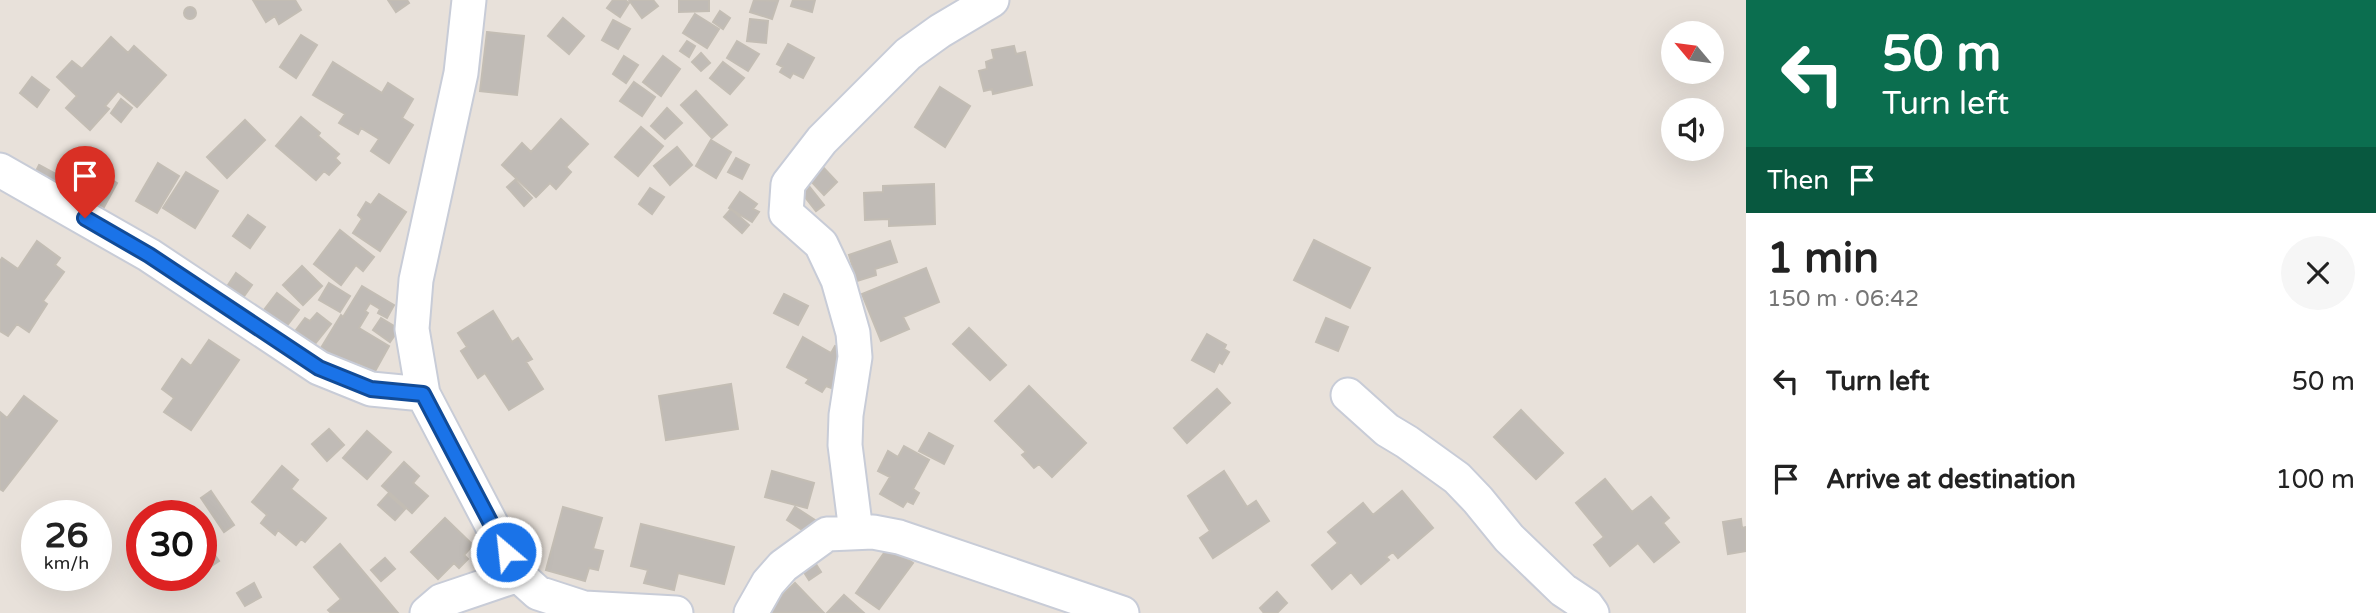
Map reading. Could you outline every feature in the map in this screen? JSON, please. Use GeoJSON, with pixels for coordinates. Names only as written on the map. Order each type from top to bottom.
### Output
{"type":"FeatureCollection","features":[{"type":"Feature","properties":{"kind":"street"},"geometry":{"type":"LineString","coordinates":[[469,0],[461,73],[416,280],[412,329],[423,394],[518,575],[538,593],[584,608],[676,613]]}},
{"type":"Feature","properties":{"kind":"street"},"geometry":{"type":"LineString","coordinates":[[856,532],[845,445],[846,415],[855,357],[853,333],[838,280],[821,244],[786,214],[788,184],[822,140],[908,54],[992,0]]}},
{"type":"Feature","properties":{"kind":"street"},"geometry":{"type":"LineString","coordinates":[[0,170],[149,255],[319,368],[371,389],[423,394]]}},
{"type":"Feature","properties":{"kind":"street"},"geometry":{"type":"LineString","coordinates":[[1348,395],[1387,430],[1457,478],[1508,538],[1563,590],[1587,606],[1592,613]]}},
{"type":"Feature","properties":{"kind":"street"},"geometry":{"type":"LineString","coordinates":[[751,613],[768,583],[796,554],[827,534],[856,532],[899,537],[1122,613]]}},
{"type":"Feature","properties":{"kind":"street"},"geometry":{"type":"LineString","coordinates":[[427,613],[441,601],[518,575]]}},
{"type":"Feature","properties":{"kind":"building"},"geometry":{"type":"Polygon","coordinates":[[[253,0],[295,0],[301,10],[279,24],[275,16],[266,22],[253,0]]]}},
{"type":"Feature","properties":{"kind":"building"},"geometry":{"type":"Polygon","coordinates":[[[388,0],[407,0],[409,3],[396,12],[388,0]]]}},
{"type":"Feature","properties":{"kind":"building"},"geometry":{"type":"Polygon","coordinates":[[[613,0],[625,0],[629,3],[620,17],[607,8],[613,0]]]}},
{"type":"Feature","properties":{"kind":"building"},"geometry":{"type":"Polygon","coordinates":[[[629,0],[653,0],[658,6],[642,18],[629,0]]]}},
{"type":"Feature","properties":{"kind":"building"},"geometry":{"type":"Polygon","coordinates":[[[679,0],[709,0],[709,11],[679,12],[679,0]]]}},
{"type":"Feature","properties":{"kind":"building"},"geometry":{"type":"Polygon","coordinates":[[[754,0],[778,1],[772,19],[750,12],[754,0]]]}},
{"type":"Feature","properties":{"kind":"building"},"geometry":{"type":"Polygon","coordinates":[[[793,0],[815,0],[812,12],[791,6],[793,0]]]}},
{"type":"Feature","properties":{"kind":"building"},"geometry":{"type":"Polygon","coordinates":[[[190,7],[196,13],[190,19],[184,13],[190,7]]]}},
{"type":"Feature","properties":{"kind":"building"},"geometry":{"type":"Polygon","coordinates":[[[720,11],[730,18],[723,29],[713,22],[720,11]]]}},
{"type":"Feature","properties":{"kind":"building"},"geometry":{"type":"Polygon","coordinates":[[[695,14],[719,29],[707,48],[683,33],[695,14]]]}},
{"type":"Feature","properties":{"kind":"building"},"geometry":{"type":"Polygon","coordinates":[[[563,18],[584,36],[569,54],[548,36],[563,18]]]}},
{"type":"Feature","properties":{"kind":"building"},"geometry":{"type":"Polygon","coordinates":[[[750,19],[768,21],[766,43],[747,41],[750,19]]]}},
{"type":"Feature","properties":{"kind":"building"},"geometry":{"type":"Polygon","coordinates":[[[613,20],[630,29],[618,49],[602,40],[613,20]]]}},
{"type":"Feature","properties":{"kind":"building"},"geometry":{"type":"Polygon","coordinates":[[[487,32],[524,36],[517,95],[480,91],[487,32]]]}},
{"type":"Feature","properties":{"kind":"building"},"geometry":{"type":"Polygon","coordinates":[[[301,35],[317,45],[296,78],[280,67],[301,35]]]}},
{"type":"Feature","properties":{"kind":"building"},"geometry":{"type":"Polygon","coordinates":[[[111,37],[128,53],[134,46],[166,75],[137,107],[118,91],[105,106],[109,109],[90,130],[66,108],[77,96],[57,77],[72,61],[82,69],[111,37]]]}},
{"type":"Feature","properties":{"kind":"building"},"geometry":{"type":"Polygon","coordinates":[[[687,41],[695,46],[689,57],[680,51],[687,41]]]}},
{"type":"Feature","properties":{"kind":"building"},"geometry":{"type":"Polygon","coordinates":[[[737,41],[759,54],[748,71],[727,58],[737,41]]]}},
{"type":"Feature","properties":{"kind":"building"},"geometry":{"type":"Polygon","coordinates":[[[788,44],[814,58],[803,78],[793,73],[790,78],[780,72],[783,67],[777,64],[788,44]]]}},
{"type":"Feature","properties":{"kind":"building"},"geometry":{"type":"Polygon","coordinates":[[[1014,46],[1016,54],[1025,52],[1032,85],[993,94],[992,89],[984,91],[979,71],[987,69],[986,62],[994,59],[992,50],[1014,46]]]}},
{"type":"Feature","properties":{"kind":"building"},"geometry":{"type":"Polygon","coordinates":[[[701,53],[710,63],[701,71],[692,62],[701,53]]]}},
{"type":"Feature","properties":{"kind":"building"},"geometry":{"type":"Polygon","coordinates":[[[624,56],[638,65],[626,83],[613,74],[624,56]]]}},
{"type":"Feature","properties":{"kind":"building"},"geometry":{"type":"Polygon","coordinates":[[[663,56],[680,69],[661,96],[643,82],[663,56]]]}},
{"type":"Feature","properties":{"kind":"building"},"geometry":{"type":"Polygon","coordinates":[[[333,62],[382,93],[388,83],[413,99],[402,118],[413,125],[389,163],[371,151],[379,139],[361,128],[358,134],[339,123],[345,114],[313,95],[333,62]]]}},
{"type":"Feature","properties":{"kind":"building"},"geometry":{"type":"Polygon","coordinates":[[[723,62],[744,78],[730,94],[710,78],[723,62]]]}},
{"type":"Feature","properties":{"kind":"building"},"geometry":{"type":"Polygon","coordinates":[[[32,77],[49,90],[37,107],[20,93],[32,77]]]}},
{"type":"Feature","properties":{"kind":"building"},"geometry":{"type":"Polygon","coordinates":[[[634,82],[655,97],[642,116],[620,101],[634,82]]]}},
{"type":"Feature","properties":{"kind":"building"},"geometry":{"type":"Polygon","coordinates":[[[940,87],[970,106],[945,147],[915,127],[940,87]]]}},
{"type":"Feature","properties":{"kind":"building"},"geometry":{"type":"Polygon","coordinates":[[[696,91],[727,125],[712,138],[681,105],[696,91]]]}},
{"type":"Feature","properties":{"kind":"building"},"geometry":{"type":"Polygon","coordinates":[[[121,99],[132,108],[121,122],[111,113],[121,99]]]}},
{"type":"Feature","properties":{"kind":"building"},"geometry":{"type":"Polygon","coordinates":[[[667,108],[682,123],[665,139],[651,126],[667,108]]]}},
{"type":"Feature","properties":{"kind":"building"},"geometry":{"type":"Polygon","coordinates":[[[301,117],[339,154],[335,158],[340,163],[329,175],[324,171],[316,180],[276,146],[301,117]]]}},
{"type":"Feature","properties":{"kind":"building"},"geometry":{"type":"Polygon","coordinates":[[[561,119],[588,144],[566,167],[571,172],[556,189],[550,183],[536,197],[502,165],[522,143],[531,152],[561,119]]]}},
{"type":"Feature","properties":{"kind":"building"},"geometry":{"type":"Polygon","coordinates":[[[245,120],[265,140],[227,178],[207,157],[245,120]]]}},
{"type":"Feature","properties":{"kind":"building"},"geometry":{"type":"Polygon","coordinates":[[[641,127],[663,146],[638,176],[615,157],[641,127]]]}},
{"type":"Feature","properties":{"kind":"building"},"geometry":{"type":"Polygon","coordinates":[[[711,140],[731,152],[716,178],[696,166],[711,140]]]}},
{"type":"Feature","properties":{"kind":"building"},"geometry":{"type":"Polygon","coordinates":[[[677,147],[692,165],[670,185],[654,166],[677,147]]]}},
{"type":"Feature","properties":{"kind":"building"},"geometry":{"type":"Polygon","coordinates":[[[736,158],[749,165],[742,179],[728,172],[736,158]]]}},
{"type":"Feature","properties":{"kind":"building"},"geometry":{"type":"Polygon","coordinates":[[[158,163],[179,176],[157,213],[136,201],[158,163]]]}},
{"type":"Feature","properties":{"kind":"building"},"geometry":{"type":"Polygon","coordinates":[[[39,165],[65,179],[58,192],[32,179],[39,165]]]}},
{"type":"Feature","properties":{"kind":"building"},"geometry":{"type":"Polygon","coordinates":[[[88,165],[117,183],[104,207],[74,189],[88,165]]]}},
{"type":"Feature","properties":{"kind":"building"},"geometry":{"type":"Polygon","coordinates":[[[821,165],[837,182],[824,195],[808,178],[821,165]]]}},
{"type":"Feature","properties":{"kind":"building"},"geometry":{"type":"Polygon","coordinates":[[[186,172],[218,191],[195,228],[163,208],[186,172]]]}},
{"type":"Feature","properties":{"kind":"building"},"geometry":{"type":"Polygon","coordinates":[[[515,180],[532,198],[524,206],[507,187],[515,180]]]}},
{"type":"Feature","properties":{"kind":"building"},"geometry":{"type":"Polygon","coordinates":[[[934,184],[935,224],[889,226],[889,219],[865,220],[864,193],[883,192],[883,186],[934,184]]]}},
{"type":"Feature","properties":{"kind":"building"},"geometry":{"type":"Polygon","coordinates":[[[809,186],[824,205],[816,211],[801,192],[809,186]]]}},
{"type":"Feature","properties":{"kind":"building"},"geometry":{"type":"Polygon","coordinates":[[[650,188],[664,197],[652,214],[639,204],[650,188]]]}},
{"type":"Feature","properties":{"kind":"building"},"geometry":{"type":"Polygon","coordinates":[[[740,192],[757,204],[753,209],[759,212],[752,222],[729,208],[740,192]]]}},
{"type":"Feature","properties":{"kind":"building"},"geometry":{"type":"Polygon","coordinates":[[[379,194],[406,212],[380,251],[353,233],[362,219],[358,215],[366,202],[371,205],[379,194]]]}},
{"type":"Feature","properties":{"kind":"building"},"geometry":{"type":"Polygon","coordinates":[[[731,209],[749,225],[742,233],[724,217],[731,209]]]}},
{"type":"Feature","properties":{"kind":"building"},"geometry":{"type":"Polygon","coordinates":[[[248,215],[265,227],[250,248],[233,236],[248,215]]]}},
{"type":"Feature","properties":{"kind":"building"},"geometry":{"type":"Polygon","coordinates":[[[340,230],[374,257],[363,271],[356,265],[341,285],[314,264],[340,230]]]}},
{"type":"Feature","properties":{"kind":"building"},"geometry":{"type":"Polygon","coordinates":[[[1314,240],[1370,268],[1350,308],[1294,280],[1314,240]]]}},
{"type":"Feature","properties":{"kind":"building"},"geometry":{"type":"Polygon","coordinates":[[[37,241],[60,258],[55,265],[64,272],[43,301],[47,304],[29,332],[17,324],[8,336],[0,331],[0,261],[2,258],[18,269],[37,241]]]}},
{"type":"Feature","properties":{"kind":"building"},"geometry":{"type":"Polygon","coordinates":[[[890,241],[897,262],[875,269],[876,275],[857,281],[849,255],[890,241]]]}},
{"type":"Feature","properties":{"kind":"building"},"geometry":{"type":"Polygon","coordinates":[[[302,266],[322,286],[303,305],[283,285],[302,266]]]}},
{"type":"Feature","properties":{"kind":"building"},"geometry":{"type":"Polygon","coordinates":[[[926,268],[939,302],[903,317],[909,329],[881,341],[862,294],[926,268]]]}},
{"type":"Feature","properties":{"kind":"building"},"geometry":{"type":"Polygon","coordinates":[[[236,273],[252,285],[242,299],[226,288],[236,273]]]}},
{"type":"Feature","properties":{"kind":"building"},"geometry":{"type":"Polygon","coordinates":[[[329,283],[350,296],[340,312],[319,300],[329,283]]]}},
{"type":"Feature","properties":{"kind":"building"},"geometry":{"type":"Polygon","coordinates":[[[362,286],[394,305],[387,318],[378,313],[380,309],[370,303],[365,311],[368,313],[359,328],[389,346],[374,373],[357,362],[354,368],[321,348],[362,286]]]}},
{"type":"Feature","properties":{"kind":"building"},"geometry":{"type":"Polygon","coordinates":[[[277,293],[299,310],[279,336],[257,319],[277,293]]]}},
{"type":"Feature","properties":{"kind":"building"},"geometry":{"type":"Polygon","coordinates":[[[784,294],[808,306],[798,325],[774,313],[784,294]]]}},
{"type":"Feature","properties":{"kind":"building"},"geometry":{"type":"Polygon","coordinates":[[[493,311],[512,342],[518,338],[532,359],[526,362],[543,389],[509,410],[485,373],[478,378],[461,351],[467,347],[458,333],[493,311]]]}},
{"type":"Feature","properties":{"kind":"building"},"geometry":{"type":"Polygon","coordinates":[[[317,313],[331,324],[314,345],[296,330],[305,318],[310,321],[317,313]]]}},
{"type":"Feature","properties":{"kind":"building"},"geometry":{"type":"Polygon","coordinates":[[[381,318],[399,329],[390,342],[373,330],[381,318]]]}},
{"type":"Feature","properties":{"kind":"building"},"geometry":{"type":"Polygon","coordinates":[[[1326,318],[1348,327],[1338,351],[1316,342],[1326,318]]]}},
{"type":"Feature","properties":{"kind":"building"},"geometry":{"type":"Polygon","coordinates":[[[969,328],[1006,365],[990,380],[953,344],[969,328]]]}},
{"type":"Feature","properties":{"kind":"building"},"geometry":{"type":"Polygon","coordinates":[[[1207,334],[1226,345],[1224,349],[1229,352],[1214,372],[1192,360],[1207,334]]]}},
{"type":"Feature","properties":{"kind":"building"},"geometry":{"type":"Polygon","coordinates":[[[803,337],[831,353],[835,346],[852,354],[834,389],[826,386],[822,392],[806,383],[809,379],[787,367],[803,337]]]}},
{"type":"Feature","properties":{"kind":"building"},"geometry":{"type":"Polygon","coordinates":[[[209,340],[239,360],[191,430],[164,412],[174,398],[162,389],[182,359],[191,366],[209,340]]]}},
{"type":"Feature","properties":{"kind":"building"},"geometry":{"type":"Polygon","coordinates":[[[731,384],[738,429],[666,440],[659,396],[731,384]]]}},
{"type":"Feature","properties":{"kind":"building"},"geometry":{"type":"Polygon","coordinates":[[[1029,386],[1086,443],[1052,477],[1039,464],[1034,468],[1022,455],[1026,452],[995,421],[1029,386]]]}},
{"type":"Feature","properties":{"kind":"building"},"geometry":{"type":"Polygon","coordinates":[[[1217,389],[1230,403],[1187,443],[1174,428],[1217,389]]]}},
{"type":"Feature","properties":{"kind":"building"},"geometry":{"type":"Polygon","coordinates":[[[24,396],[57,421],[3,491],[0,489],[0,412],[7,418],[24,396]]]}},
{"type":"Feature","properties":{"kind":"building"},"geometry":{"type":"Polygon","coordinates":[[[1521,410],[1563,453],[1536,479],[1494,437],[1521,410]]]}},
{"type":"Feature","properties":{"kind":"building"},"geometry":{"type":"Polygon","coordinates":[[[329,429],[344,445],[327,461],[312,444],[329,429]]]}},
{"type":"Feature","properties":{"kind":"building"},"geometry":{"type":"Polygon","coordinates":[[[367,431],[391,452],[367,479],[343,458],[367,431]]]}},
{"type":"Feature","properties":{"kind":"building"},"geometry":{"type":"Polygon","coordinates":[[[929,433],[953,446],[944,464],[919,451],[929,433]]]}},
{"type":"Feature","properties":{"kind":"building"},"geometry":{"type":"Polygon","coordinates":[[[904,446],[929,460],[913,489],[919,493],[913,504],[907,501],[903,507],[880,494],[890,477],[878,471],[888,451],[898,457],[904,446]]]}},
{"type":"Feature","properties":{"kind":"building"},"geometry":{"type":"Polygon","coordinates":[[[404,462],[419,476],[413,483],[428,496],[412,513],[382,486],[404,462]]]}},
{"type":"Feature","properties":{"kind":"building"},"geometry":{"type":"Polygon","coordinates":[[[282,466],[298,480],[291,489],[326,518],[305,542],[301,539],[296,545],[278,530],[275,535],[261,523],[267,515],[252,502],[282,466]]]}},
{"type":"Feature","properties":{"kind":"building"},"geometry":{"type":"Polygon","coordinates":[[[772,471],[814,483],[807,508],[765,497],[772,471]]]}},
{"type":"Feature","properties":{"kind":"building"},"geometry":{"type":"Polygon","coordinates":[[[1224,471],[1247,507],[1256,501],[1269,521],[1213,558],[1200,538],[1210,531],[1188,496],[1224,471]]]}},
{"type":"Feature","properties":{"kind":"building"},"geometry":{"type":"Polygon","coordinates":[[[1605,479],[1632,512],[1651,497],[1669,518],[1663,523],[1679,542],[1654,562],[1638,543],[1610,566],[1594,545],[1604,537],[1576,503],[1605,479]]]}},
{"type":"Feature","properties":{"kind":"building"},"geometry":{"type":"Polygon","coordinates":[[[211,491],[234,525],[224,532],[217,522],[217,500],[201,498],[211,491]]]}},
{"type":"Feature","properties":{"kind":"building"},"geometry":{"type":"Polygon","coordinates":[[[1402,491],[1433,528],[1398,558],[1393,552],[1386,557],[1389,560],[1361,584],[1351,572],[1332,589],[1312,565],[1338,543],[1328,532],[1363,503],[1373,515],[1402,491]]]}},
{"type":"Feature","properties":{"kind":"building"},"geometry":{"type":"Polygon","coordinates":[[[388,494],[405,509],[395,520],[378,505],[388,494]]]}},
{"type":"Feature","properties":{"kind":"building"},"geometry":{"type":"Polygon","coordinates":[[[563,507],[602,518],[593,549],[603,551],[598,570],[589,568],[585,581],[546,570],[563,507]]]}},
{"type":"Feature","properties":{"kind":"building"},"geometry":{"type":"Polygon","coordinates":[[[795,507],[815,520],[807,533],[787,520],[795,507]]]}},
{"type":"Feature","properties":{"kind":"building"},"geometry":{"type":"Polygon","coordinates":[[[445,518],[473,545],[464,555],[468,559],[459,568],[454,563],[438,579],[411,552],[445,518]]]}},
{"type":"Feature","properties":{"kind":"building"},"geometry":{"type":"Polygon","coordinates":[[[1741,519],[1742,528],[1746,527],[1746,551],[1728,554],[1723,522],[1741,519]]]}},
{"type":"Feature","properties":{"kind":"building"},"geometry":{"type":"Polygon","coordinates":[[[641,524],[734,547],[724,584],[678,573],[674,590],[644,583],[648,570],[631,566],[641,524]]]}},
{"type":"Feature","properties":{"kind":"building"},"geometry":{"type":"Polygon","coordinates":[[[340,544],[398,613],[331,613],[328,610],[341,599],[314,567],[340,544]]]}},
{"type":"Feature","properties":{"kind":"building"},"geometry":{"type":"Polygon","coordinates":[[[889,546],[913,563],[879,609],[856,593],[889,546]]]}},
{"type":"Feature","properties":{"kind":"building"},"geometry":{"type":"Polygon","coordinates":[[[385,558],[395,569],[381,581],[371,570],[385,558]]]}},
{"type":"Feature","properties":{"kind":"building"},"geometry":{"type":"Polygon","coordinates":[[[812,558],[821,572],[809,580],[800,566],[812,558]]]}},
{"type":"Feature","properties":{"kind":"building"},"geometry":{"type":"Polygon","coordinates":[[[254,583],[261,597],[245,606],[237,593],[254,583]]]}},
{"type":"Feature","properties":{"kind":"building"},"geometry":{"type":"Polygon","coordinates":[[[795,583],[823,612],[764,613],[795,583]]]}},
{"type":"Feature","properties":{"kind":"building"},"geometry":{"type":"Polygon","coordinates":[[[1277,592],[1287,603],[1277,613],[1264,613],[1260,608],[1277,592]]]}},
{"type":"Feature","properties":{"kind":"building"},"geometry":{"type":"Polygon","coordinates":[[[844,595],[864,613],[827,613],[844,595]]]}},
{"type":"Feature","properties":{"kind":"route"},"geometry":{"type":"LineString","coordinates":[[85,218],[149,255],[319,368],[371,389],[423,394],[506,552]]}}]}
